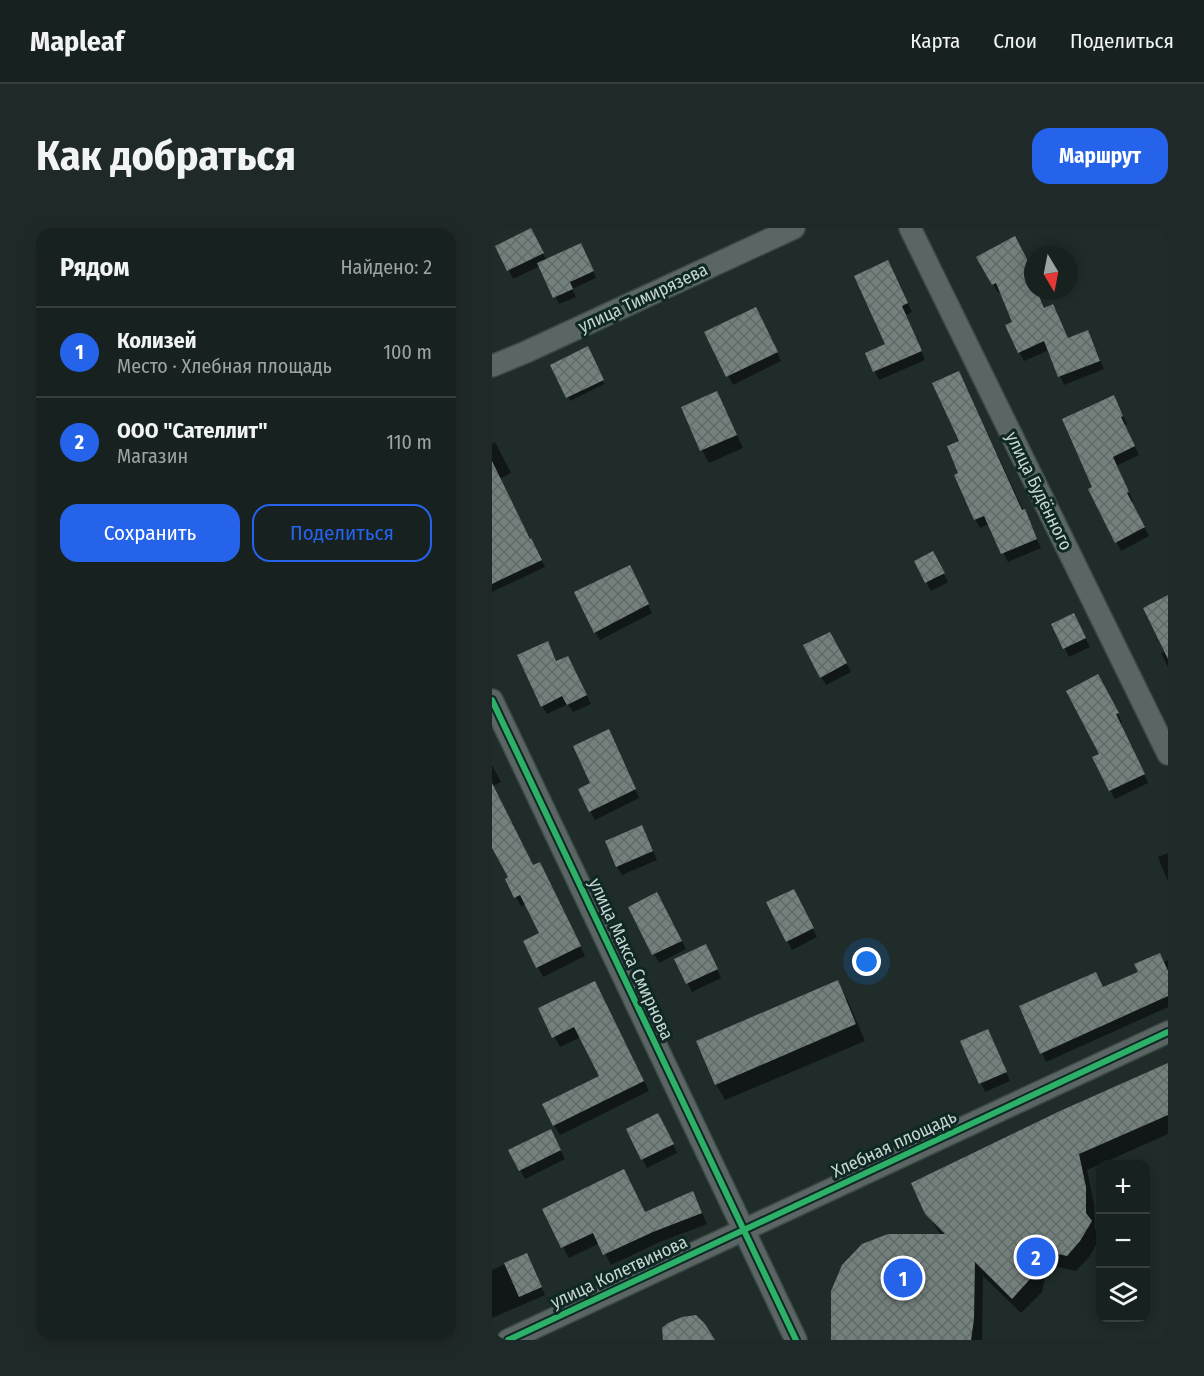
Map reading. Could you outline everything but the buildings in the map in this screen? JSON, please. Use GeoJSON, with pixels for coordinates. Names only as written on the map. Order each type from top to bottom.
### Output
{"type":"FeatureCollection","features":[{"type":"Feature","properties":{"kind":"street","name":"улица Тимирязева"},"geometry":{"type":"LineString","coordinates":[[492,366],[794,228]]}},
{"type":"Feature","properties":{"kind":"street","name":"улица Будённого"},"geometry":{"type":"LineString","coordinates":[[910,228],[1168,754]]}},
{"type":"Feature","properties":{"kind":"street","name":"улица Макса Смирнова"},"geometry":{"type":"LineString","coordinates":[[492,700],[743,1231]]}},
{"type":"Feature","properties":{"kind":"street","name":"Хлебная площадь"},"geometry":{"type":"LineString","coordinates":[[743,1231],[1168,1032]]}},
{"type":"Feature","properties":{"kind":"street","name":"улица Колетвинова"},"geometry":{"type":"LineString","coordinates":[[508,1340],[743,1231]]}},
{"type":"Feature","properties":{"kind":"street"},"geometry":{"type":"LineString","coordinates":[[743,1231],[795,1340]]}},
{"type":"Feature","properties":{"kind":"cycle path"},"geometry":{"type":"LineString","coordinates":[[492,700],[796,1340]]}},
{"type":"Feature","properties":{"kind":"cycle path"},"geometry":{"type":"LineString","coordinates":[[508,1340],[1168,1032]]}},
{"type":"Feature","properties":{"kind":"place","name":"ООО \"Сателлит\""},"geometry":{"type":"Point","coordinates":[1036,1257]}},
{"type":"Feature","properties":{"kind":"place","name":"Колизей"},"geometry":{"type":"Point","coordinates":[903,1278]}}]}
